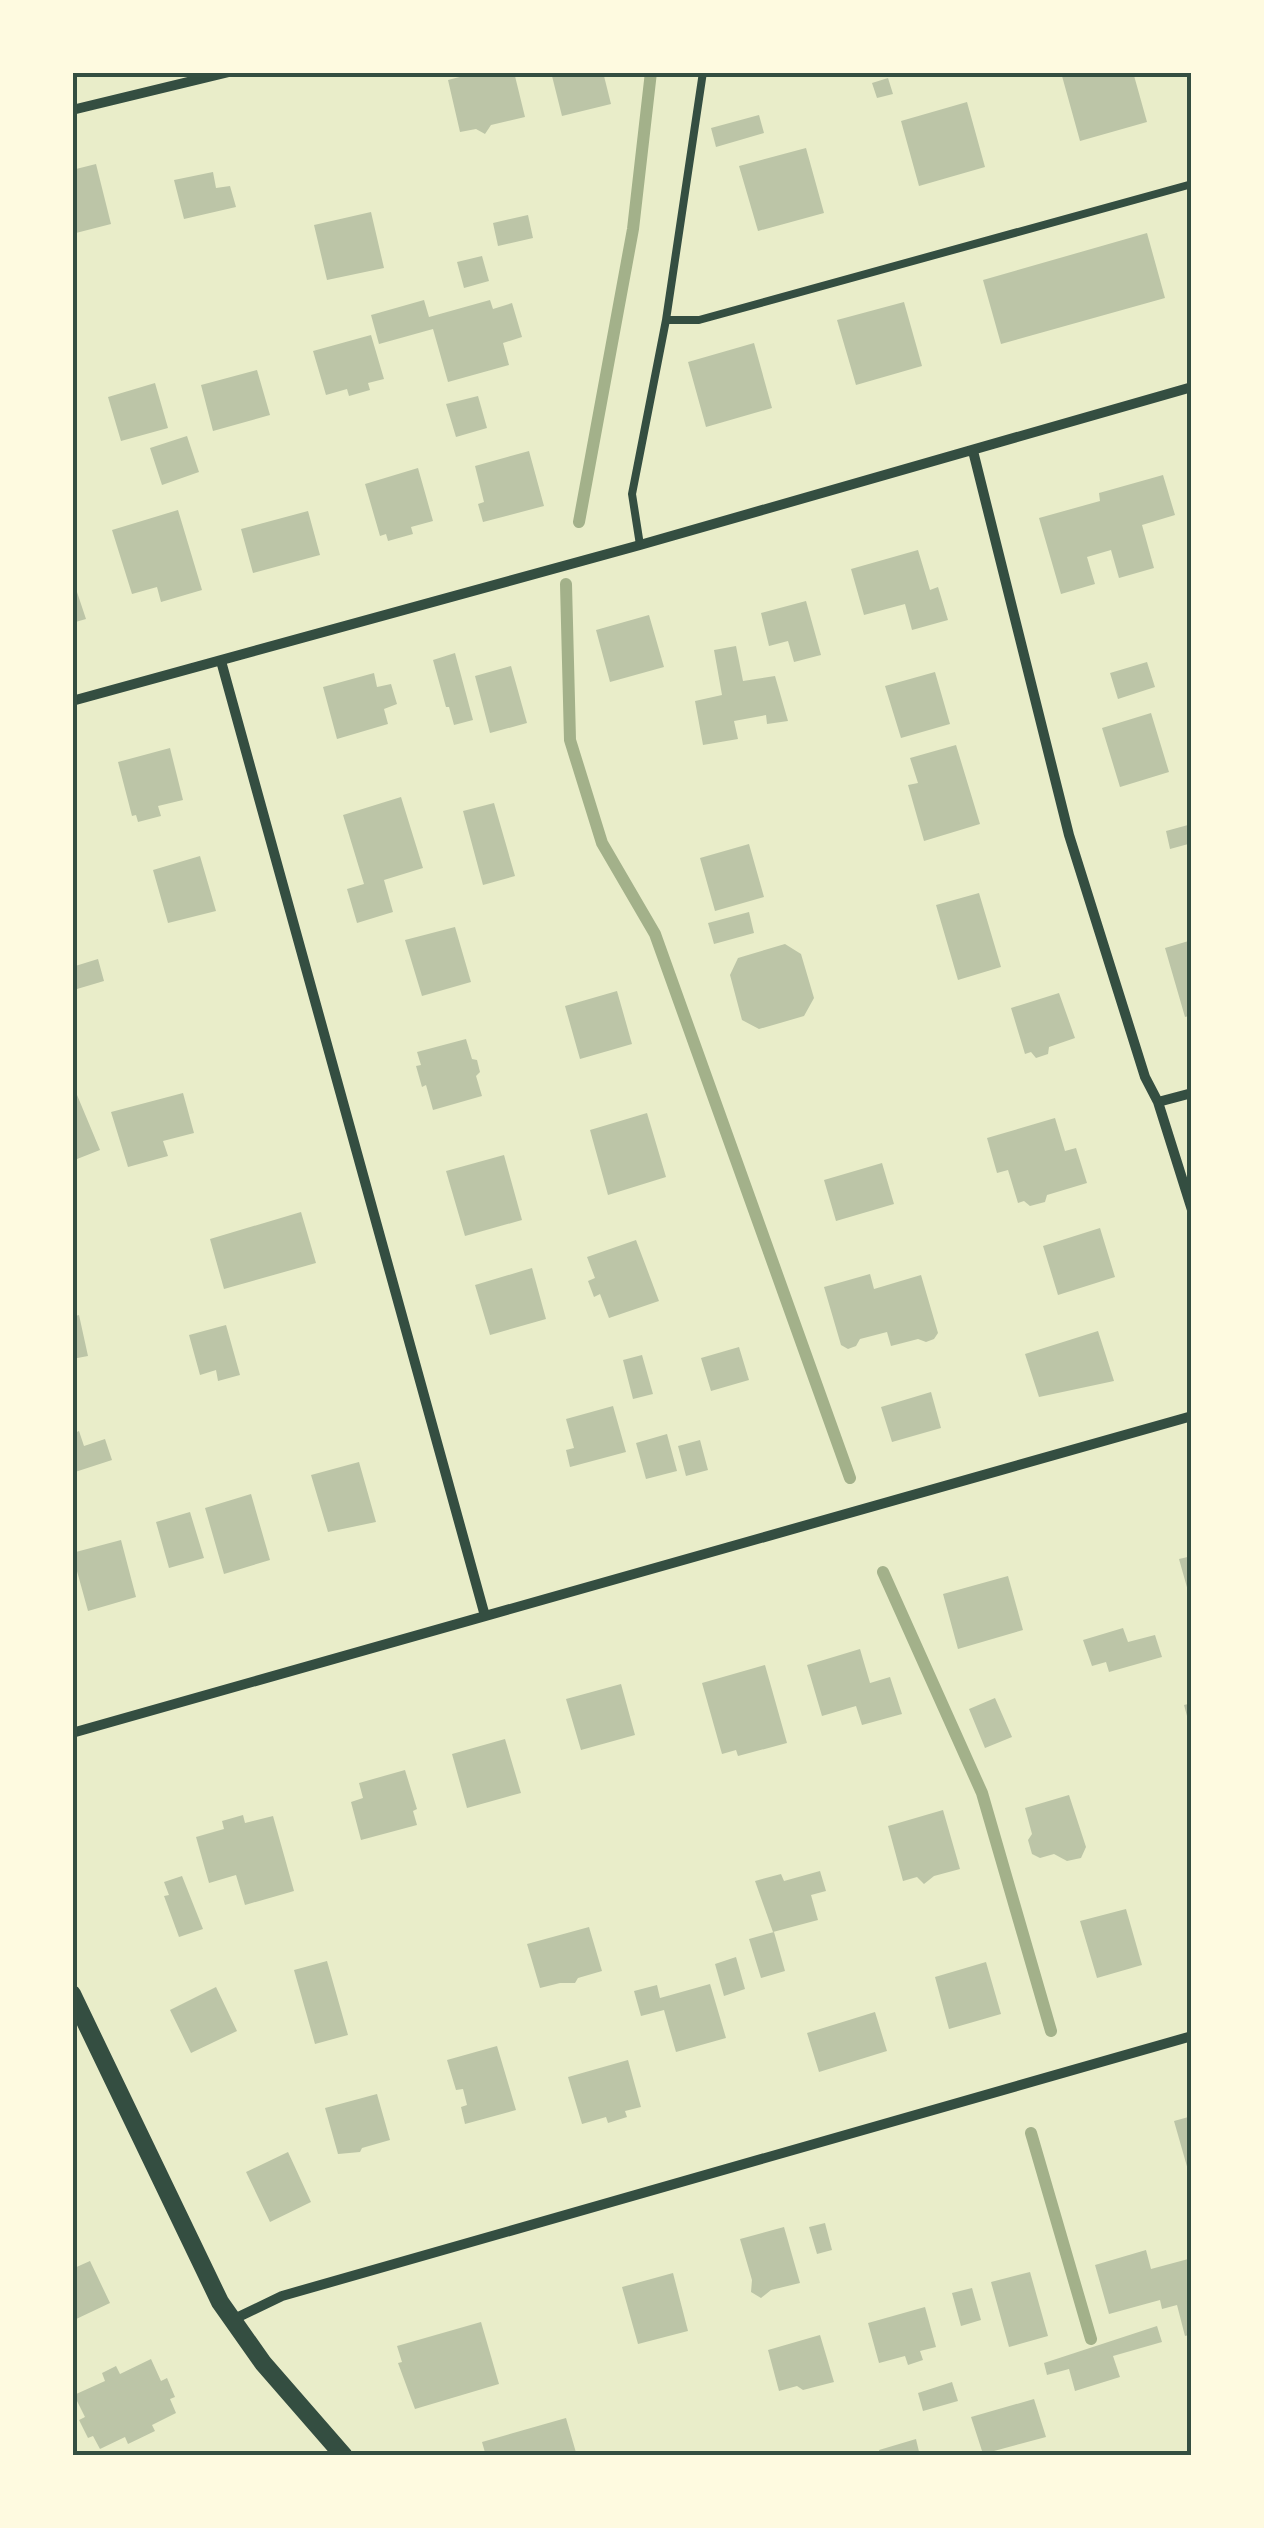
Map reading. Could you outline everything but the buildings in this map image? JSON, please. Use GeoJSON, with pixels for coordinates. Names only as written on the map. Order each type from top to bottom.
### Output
{"type":"FeatureCollection","features":[{"type":"Feature","properties":{"kind":"street"},"geometry":{"type":"LineString","coordinates":[[72,110],[229,72]]}},
{"type":"Feature","properties":{"kind":"street"},"geometry":{"type":"LineString","coordinates":[[72,701],[1192,388]]}},
{"type":"Feature","properties":{"kind":"street"},"geometry":{"type":"LineString","coordinates":[[973,450],[1069,835],[1145,1077],[1158,1102],[1192,1210]]}},
{"type":"Feature","properties":{"kind":"street"},"geometry":{"type":"LineString","coordinates":[[220,661],[485,1616]]}},
{"type":"Feature","properties":{"kind":"street"},"geometry":{"type":"LineString","coordinates":[[1158,1102],[1192,1093]]}},
{"type":"Feature","properties":{"kind":"street"},"geometry":{"type":"LineString","coordinates":[[72,1733],[1192,1416]]}},
{"type":"Feature","properties":{"kind":"street"},"geometry":{"type":"LineString","coordinates":[[72,1994],[232,2320],[263,2363],[344,2456]]}},
{"type":"Feature","properties":{"kind":"street"},"geometry":{"type":"LineString","coordinates":[[232,2320],[282,2296],[1192,2036]]}},
{"type":"Feature","properties":{"kind":"lane"},"geometry":{"type":"LineString","coordinates":[[640,545],[632,494],[666,320],[703,72]]}},
{"type":"Feature","properties":{"kind":"lane"},"geometry":{"type":"LineString","coordinates":[[666,320],[699,320],[1192,184]]}},
{"type":"Feature","properties":{"kind":"waterway"},"geometry":{"type":"LineString","coordinates":[[579,522],[633,229],[651,72]]}},
{"type":"Feature","properties":{"kind":"waterway"},"geometry":{"type":"LineString","coordinates":[[566,584],[570,740],[602,843],[655,934],[850,1478]]}},
{"type":"Feature","properties":{"kind":"waterway"},"geometry":{"type":"LineString","coordinates":[[883,1572],[982,1793],[1051,2031]]}},
{"type":"Feature","properties":{"kind":"waterway"},"geometry":{"type":"LineString","coordinates":[[1031,2133],[1091,2339]]}}]}
